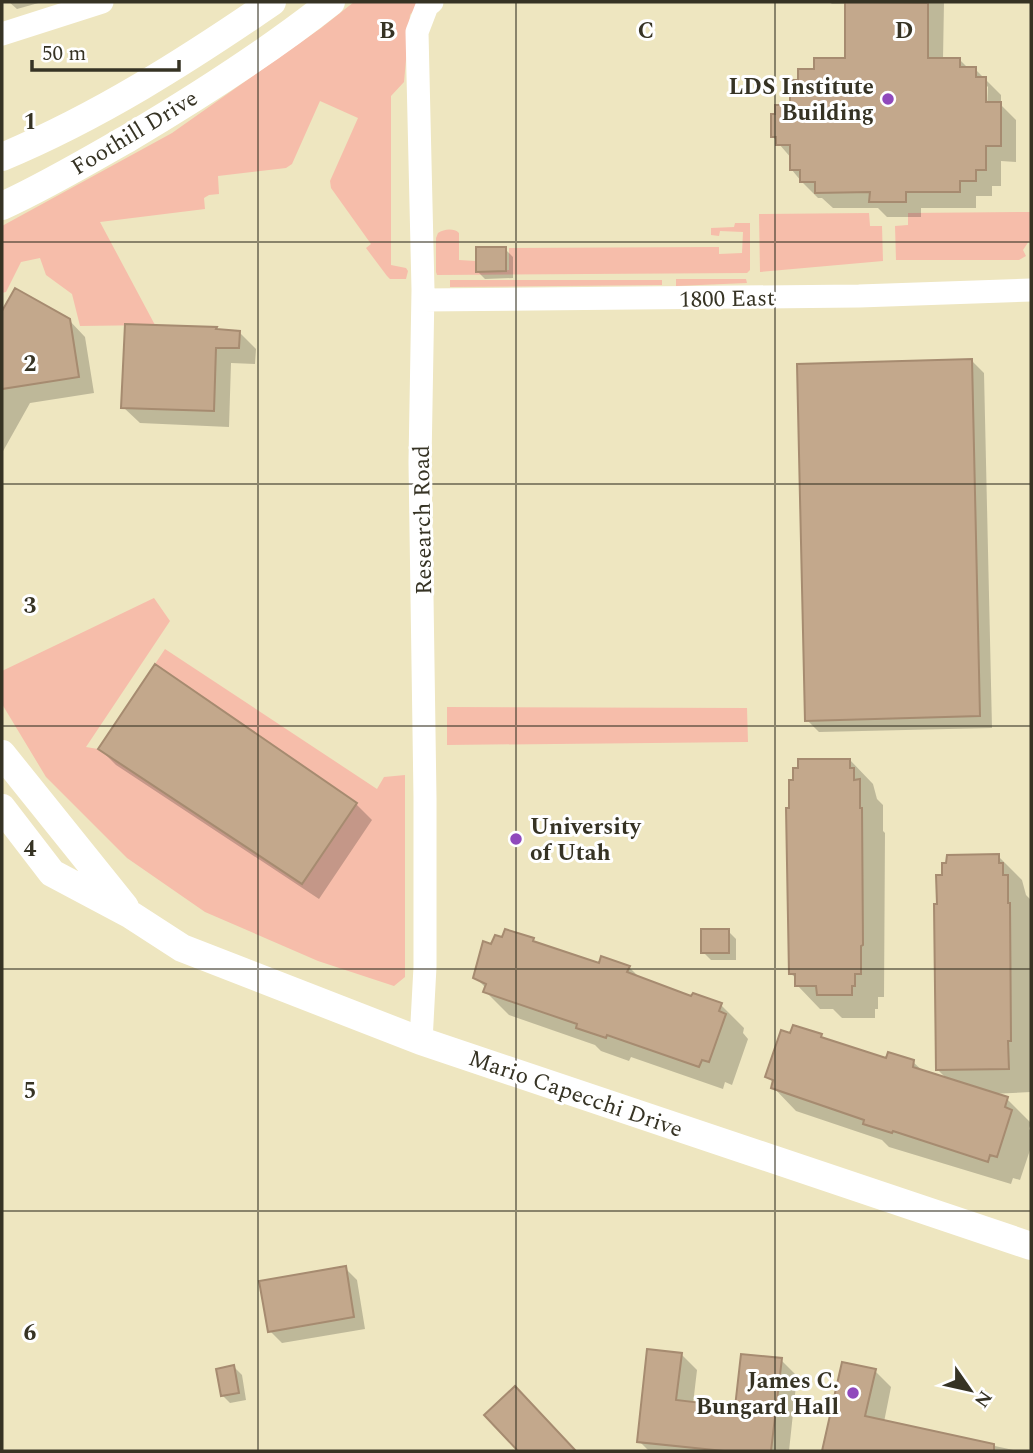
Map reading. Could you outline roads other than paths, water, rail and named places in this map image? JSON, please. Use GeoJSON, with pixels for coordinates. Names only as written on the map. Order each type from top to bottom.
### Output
{"type":"FeatureCollection","features":[{"type":"Feature","properties":{"kind":"main road","name":"Foothill Drive"},"geometry":{"type":"LineString","coordinates":[[2,157],[43,140],[115,102],[201,51],[272,2]]}},
{"type":"Feature","properties":{"kind":"main road","name":"Foothill Drive"},"geometry":{"type":"LineString","coordinates":[[2,206],[160,119],[268,48],[331,2]]}},
{"type":"Feature","properties":{"kind":"main road","name":"Mario Capecchi Drive"},"geometry":{"type":"LineString","coordinates":[[2,754],[131,915]]}},
{"type":"Feature","properties":{"kind":"main road","name":"Mario Capecchi Drive"},"geometry":{"type":"LineString","coordinates":[[2,808],[52,873],[131,915],[182,948],[421,1041],[1031,1246]]}},
{"type":"Feature","properties":{"kind":"street"},"geometry":{"type":"LineString","coordinates":[[2,34],[102,2]]}},
{"type":"Feature","properties":{"kind":"street","name":"Research Road"},"geometry":{"type":"LineString","coordinates":[[421,1041],[425,967],[424,673],[419,462],[423,300],[417,32],[432,2]]}},
{"type":"Feature","properties":{"kind":"street","name":"1800 East"},"geometry":{"type":"LineString","coordinates":[[423,300],[833,297],[1031,290]]}},
{"type":"Feature","properties":{"kind":"place","name":"LDS Institute Building"},"geometry":{"type":"Point","coordinates":[888,99]}},
{"type":"Feature","properties":{"kind":"place","name":"University of Utah"},"geometry":{"type":"Point","coordinates":[516,839]}},
{"type":"Feature","properties":{"kind":"place","name":"James C. Bungard Hall"},"geometry":{"type":"Point","coordinates":[853,1393]}}]}
